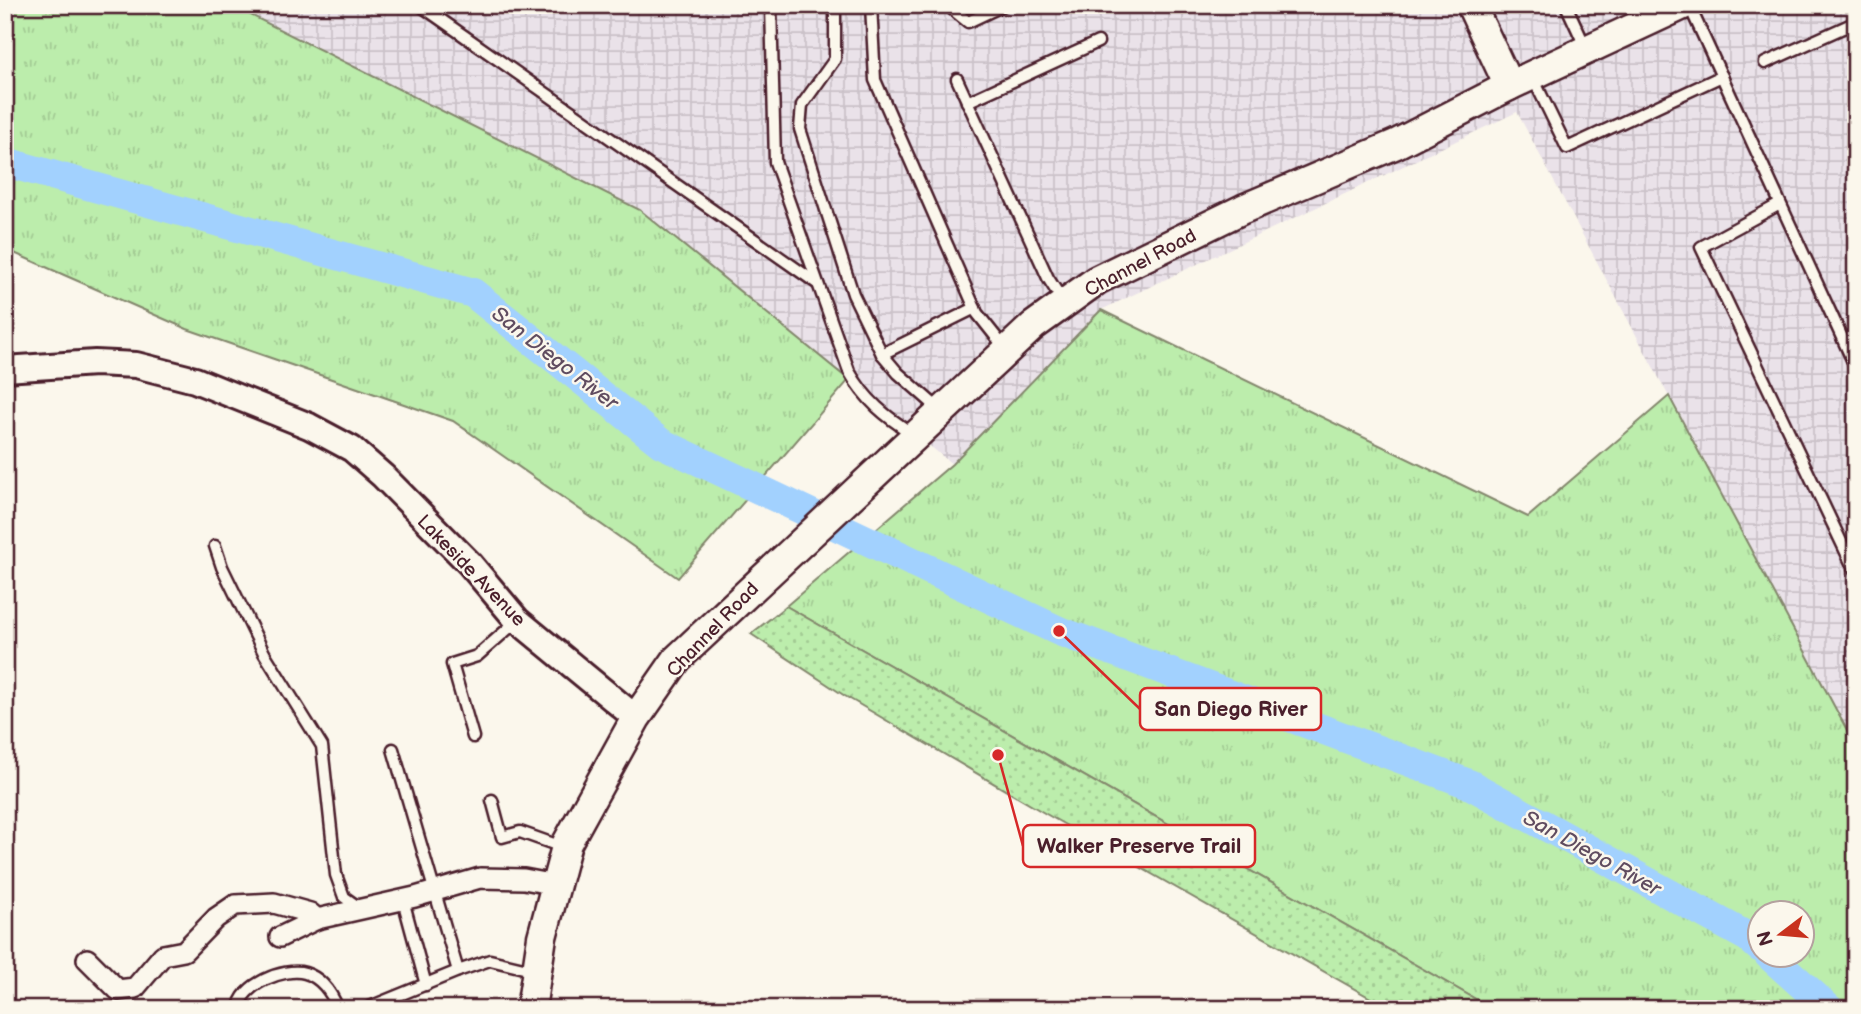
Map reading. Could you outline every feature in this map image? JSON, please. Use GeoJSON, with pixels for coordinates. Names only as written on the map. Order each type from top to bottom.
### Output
{"type":"FeatureCollection","features":[{"type":"Feature","properties":{"kind":"main road"},"geometry":{"type":"LineString","coordinates":[[1471,5],[1521,81]]}},
{"type":"Feature","properties":{"kind":"main road","name":"Channel Road"},"geometry":{"type":"LineString","coordinates":[[636,718],[677,659],[740,598],[1033,326],[1065,303],[1110,274],[1243,209],[1396,144],[1521,81],[1686,5]]}},
{"type":"Feature","properties":{"kind":"main road"},"geometry":{"type":"LineString","coordinates":[[531,1009],[537,971],[566,848],[636,718]]}},
{"type":"Feature","properties":{"kind":"street","name":"Lakeside Avenue"},"geometry":{"type":"LineString","coordinates":[[5,369],[94,363],[136,365],[195,380],[309,426],[352,449],[383,476],[470,564],[517,620],[636,718]]}},
{"type":"Feature","properties":{"kind":"street"},"geometry":{"type":"LineString","coordinates":[[280,937],[317,919],[403,900],[480,878],[524,879],[556,885]]}},
{"type":"Feature","properties":{"kind":"street"},"geometry":{"type":"LineString","coordinates":[[87,958],[118,990],[129,990],[135,988],[163,955],[184,951],[216,918],[235,905],[274,903],[310,913],[317,919]]}},
{"type":"Feature","properties":{"kind":"lane"},"geometry":{"type":"LineString","coordinates":[[420,5],[818,284]]}},
{"type":"Feature","properties":{"kind":"lane"},"geometry":{"type":"LineString","coordinates":[[771,5],[775,162],[839,348],[858,387],[886,418],[916,436]]}},
{"type":"Feature","properties":{"kind":"lane"},"geometry":{"type":"LineString","coordinates":[[835,5],[835,59],[802,105],[800,129],[853,293],[882,354],[898,373],[942,412]]}},
{"type":"Feature","properties":{"kind":"lane"},"geometry":{"type":"LineString","coordinates":[[871,5],[875,80],[975,308],[1007,351]]}},
{"type":"Feature","properties":{"kind":"lane"},"geometry":{"type":"LineString","coordinates":[[947,5],[968,22],[1004,5]]}},
{"type":"Feature","properties":{"kind":"lane"},"geometry":{"type":"LineString","coordinates":[[1686,5],[1722,76],[1856,368]]}},
{"type":"Feature","properties":{"kind":"lane"},"geometry":{"type":"LineString","coordinates":[[1567,6],[1587,50]]}},
{"type":"Feature","properties":{"kind":"lane"},"geometry":{"type":"LineString","coordinates":[[1765,63],[1856,22]]}},
{"type":"Feature","properties":{"kind":"lane"},"geometry":{"type":"LineString","coordinates":[[967,102],[1098,42]]}},
{"type":"Feature","properties":{"kind":"lane"},"geometry":{"type":"LineString","coordinates":[[1521,81],[1567,148],[1722,76]]}},
{"type":"Feature","properties":{"kind":"lane"},"geometry":{"type":"LineString","coordinates":[[957,79],[1048,278],[1065,303]]}},
{"type":"Feature","properties":{"kind":"lane"},"geometry":{"type":"LineString","coordinates":[[1780,204],[1701,247],[1856,573]]}},
{"type":"Feature","properties":{"kind":"lane"},"geometry":{"type":"LineString","coordinates":[[882,354],[975,308]]}},
{"type":"Feature","properties":{"kind":"lane"},"geometry":{"type":"LineString","coordinates":[[215,546],[222,567],[264,653],[322,746],[336,875],[344,897],[361,909]]}},
{"type":"Feature","properties":{"kind":"lane"},"geometry":{"type":"LineString","coordinates":[[473,737],[452,664],[477,656],[517,620]]}},
{"type":"Feature","properties":{"kind":"lane"},"geometry":{"type":"LineString","coordinates":[[393,749],[437,891],[458,971]]}},
{"type":"Feature","properties":{"kind":"lane"},"geometry":{"type":"LineString","coordinates":[[492,800],[502,837],[520,832],[566,848]]}},
{"type":"Feature","properties":{"kind":"lane"},"geometry":{"type":"LineString","coordinates":[[403,900],[426,985]]}},
{"type":"Feature","properties":{"kind":"lane"},"geometry":{"type":"LineString","coordinates":[[365,1009],[458,971],[495,960],[537,971]]}},
{"type":"Feature","properties":{"kind":"lane"},"geometry":{"type":"LineString","coordinates":[[239,1009],[239,1000],[254,986],[294,972],[304,972],[319,982],[338,1009]]}},
{"type":"Feature","properties":{"kind":"shaded area"},"geometry":{"type":"Polygon","coordinates":[[[231,5],[1856,5],[1856,747],[1517,112],[1101,310],[952,464],[640,210],[231,5]]]}},
{"type":"Feature","properties":{"kind":"green space"},"geometry":{"type":"Polygon","coordinates":[[[5,5],[231,5],[640,210],[849,380],[678,578],[453,421],[187,329],[5,249],[5,5]]]}},
{"type":"Feature","properties":{"kind":"green space"},"geometry":{"type":"Polygon","coordinates":[[[1101,310],[1528,517],[1669,396],[1856,747],[1856,1009],[1493,1009],[786,606],[952,464],[1101,310]]]}},
{"type":"Feature","properties":{"kind":"green space"},"geometry":{"type":"Polygon","coordinates":[[[786,606],[1493,1009],[1390,1009],[1046,814],[845,696],[751,634],[786,606]]]}},
{"type":"Feature","properties":{"kind":"waterway","name":"San Diego River"},"geometry":{"type":"LineString","coordinates":[[5,162],[473,293],[661,443],[1059,631],[1469,784],[1745,935]]}},
{"type":"Feature","properties":{"kind":"waterway","name":"San Diego River"},"geometry":{"type":"LineString","coordinates":[[1784,968],[1829,1009]]}},
{"type":"Feature","properties":{"kind":"place","name":"San Diego River"},"geometry":{"type":"Point","coordinates":[1059,631]}},
{"type":"Feature","properties":{"kind":"place","name":"Walker Preserve Trail"},"geometry":{"type":"Point","coordinates":[998,755]}}]}
